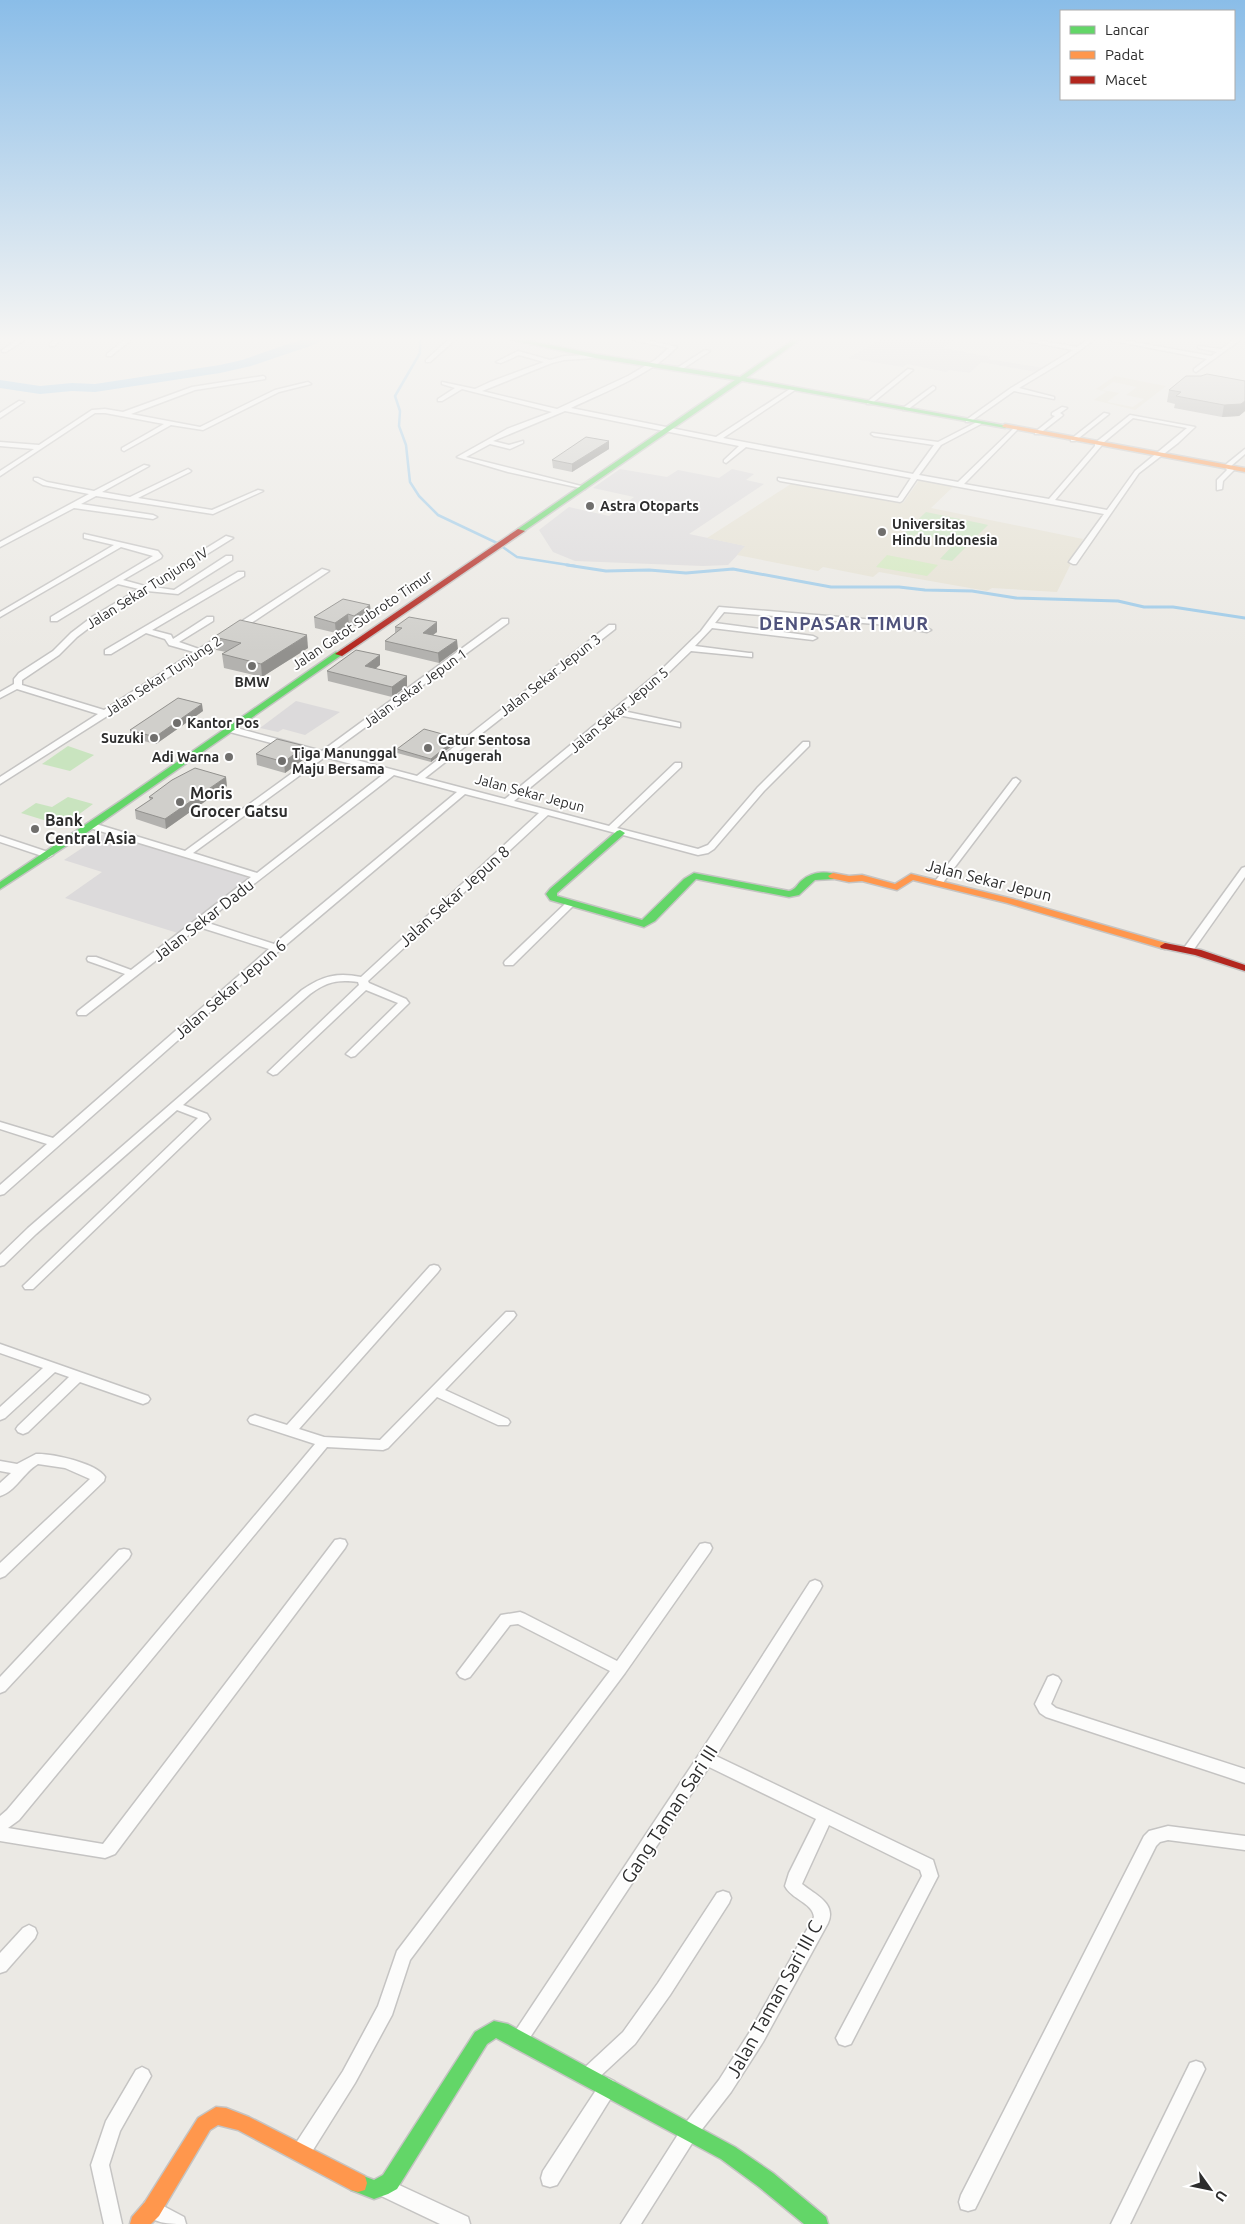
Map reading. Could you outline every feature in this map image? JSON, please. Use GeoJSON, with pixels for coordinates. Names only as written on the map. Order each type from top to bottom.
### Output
{"type":"FeatureCollection","features":[{"type":"Feature","properties":{"kind":"main road","name":"Jalan Gatot Subroto Timur"},"geometry":{"type":"LineString","coordinates":[[0,886],[93,826],[229,729],[647,444]]}},
{"type":"Feature","properties":{"kind":"main road"},"geometry":{"type":"LineString","coordinates":[[1098,444],[1245,470]]}},
{"type":"Feature","properties":{"kind":"main road","name":"Jalan Sekar Jepun"},"geometry":{"type":"LineString","coordinates":[[615,831],[551,894],[553,898],[644,924],[653,919],[684,884],[694,876],[789,894],[796,893],[810,877],[820,874],[849,879],[862,878],[897,887],[911,877],[939,882],[1010,901],[1148,942],[1208,955],[1245,968]]}},
{"type":"Feature","properties":{"kind":"main road"},"geometry":{"type":"LineString","coordinates":[[138,2224],[152,2209],[209,2118],[216,2116],[227,2118],[302,2152],[370,2190],[379,2190],[390,2182],[481,2038],[494,2029],[502,2030],[728,2153],[766,2180],[818,2224]]}},
{"type":"Feature","properties":{"kind":"street"},"geometry":{"type":"LineString","coordinates":[[0,444],[40,447]]}},
{"type":"Feature","properties":{"kind":"street"},"geometry":{"type":"LineString","coordinates":[[0,474],[45,444]]}},
{"type":"Feature","properties":{"kind":"street"},"geometry":{"type":"LineString","coordinates":[[124,449],[133,444]]}},
{"type":"Feature","properties":{"kind":"street"},"geometry":{"type":"LineString","coordinates":[[486,444],[460,457],[584,488]]}},
{"type":"Feature","properties":{"kind":"street"},"geometry":{"type":"LineString","coordinates":[[495,444],[509,448],[518,444]]}},
{"type":"Feature","properties":{"kind":"street"},"geometry":{"type":"LineString","coordinates":[[737,444],[1107,512]]}},
{"type":"Feature","properties":{"kind":"street"},"geometry":{"type":"LineString","coordinates":[[780,479],[901,500],[914,476],[939,444]]}},
{"type":"Feature","properties":{"kind":"street"},"geometry":{"type":"LineString","coordinates":[[958,485],[999,444]]}},
{"type":"Feature","properties":{"kind":"street"},"geometry":{"type":"LineString","coordinates":[[1050,502],[1098,444]]}},
{"type":"Feature","properties":{"kind":"street"},"geometry":{"type":"LineString","coordinates":[[1073,562],[1137,472],[1174,444]]}},
{"type":"Feature","properties":{"kind":"street"},"geometry":{"type":"LineString","coordinates":[[726,462],[744,445]]}},
{"type":"Feature","properties":{"kind":"street"},"geometry":{"type":"LineString","coordinates":[[1219,489],[1220,480],[1231,470],[1227,466],[1245,451]]}},
{"type":"Feature","properties":{"kind":"street"},"geometry":{"type":"LineString","coordinates":[[868,468],[880,460]]}},
{"type":"Feature","properties":{"kind":"street"},"geometry":{"type":"LineString","coordinates":[[0,545],[146,466]]}},
{"type":"Feature","properties":{"kind":"street"},"geometry":{"type":"LineString","coordinates":[[131,499],[188,471]]}},
{"type":"Feature","properties":{"kind":"street"},"geometry":{"type":"LineString","coordinates":[[36,479],[45,484],[93,493],[213,512],[260,491]]}},
{"type":"Feature","properties":{"kind":"street"},"geometry":{"type":"LineString","coordinates":[[72,505],[153,516]]}},
{"type":"Feature","properties":{"kind":"street"},"geometry":{"type":"LineString","coordinates":[[54,619],[158,554],[87,536]]}},
{"type":"Feature","properties":{"kind":"street","name":"Jalan Sekar Tunjung IV"},"geometry":{"type":"LineString","coordinates":[[0,696],[16,686],[19,683],[18,679],[22,675],[56,653],[81,629],[229,538]]}},
{"type":"Feature","properties":{"kind":"street"},"geometry":{"type":"LineString","coordinates":[[0,616],[121,544]]}},
{"type":"Feature","properties":{"kind":"street"},"geometry":{"type":"LineString","coordinates":[[116,581],[145,588],[175,592],[229,558]]}},
{"type":"Feature","properties":{"kind":"street","name":"Jalan Sekar Tunjung 2"},"geometry":{"type":"LineString","coordinates":[[0,781],[325,571]]}},
{"type":"Feature","properties":{"kind":"street"},"geometry":{"type":"LineString","coordinates":[[108,652],[241,574]]}},
{"type":"Feature","properties":{"kind":"street","name":"Jalan Sekar Jepun 5"},"geometry":{"type":"LineString","coordinates":[[508,802],[618,712],[690,648],[711,625],[722,609],[888,623],[927,630]]}},
{"type":"Feature","properties":{"kind":"street"},"geometry":{"type":"LineString","coordinates":[[172,642],[210,619]]}},
{"type":"Feature","properties":{"kind":"street","name":"Jalan Sekar Jepun 1"},"geometry":{"type":"LineString","coordinates":[[185,855],[505,621]]}},
{"type":"Feature","properties":{"kind":"street"},"geometry":{"type":"LineString","coordinates":[[711,625],[813,638]]}},
{"type":"Feature","properties":{"kind":"street","name":"Jalan Sekar Jepun 3"},"geometry":{"type":"LineString","coordinates":[[418,779],[612,627]]}},
{"type":"Feature","properties":{"kind":"street"},"geometry":{"type":"LineString","coordinates":[[145,630],[168,637],[172,642],[202,652]]}},
{"type":"Feature","properties":{"kind":"street"},"geometry":{"type":"LineString","coordinates":[[690,648],[749,656]]}},
{"type":"Feature","properties":{"kind":"street"},"geometry":{"type":"LineString","coordinates":[[16,686],[105,713]]}},
{"type":"Feature","properties":{"kind":"street"},"geometry":{"type":"LineString","coordinates":[[618,712],[676,725]]}},
{"type":"Feature","properties":{"kind":"street","name":"Jalan Sekar Jepun"},"geometry":{"type":"LineString","coordinates":[[229,729],[689,851],[705,851],[748,806],[761,789],[806,744]]}},
{"type":"Feature","properties":{"kind":"street"},"geometry":{"type":"LineString","coordinates":[[615,831],[678,765]]}},
{"type":"Feature","properties":{"kind":"street"},"geometry":{"type":"LineString","coordinates":[[258,876],[392,772]]}},
{"type":"Feature","properties":{"kind":"street"},"geometry":{"type":"LineString","coordinates":[[939,882],[1016,782]]}},
{"type":"Feature","properties":{"kind":"street","name":"Jalan Sekar Jepun 6"},"geometry":{"type":"LineString","coordinates":[[0,1191],[276,948],[463,791]]}},
{"type":"Feature","properties":{"kind":"street","name":"Jalan Sekar Jepun 8"},"geometry":{"type":"LineString","coordinates":[[273,1072],[353,998],[363,982],[546,812]]}},
{"type":"Feature","properties":{"kind":"street","name":"Jalan Sekar Dadu"},"geometry":{"type":"LineString","coordinates":[[93,826],[258,876]]}},
{"type":"Feature","properties":{"kind":"street"},"geometry":{"type":"LineString","coordinates":[[0,839],[48,856]]}},
{"type":"Feature","properties":{"kind":"street"},"geometry":{"type":"LineString","coordinates":[[1188,950],[1245,870]]}},
{"type":"Feature","properties":{"kind":"street","name":"Jalan Sekar Dadu"},"geometry":{"type":"LineString","coordinates":[[82,1013],[258,876]]}},
{"type":"Feature","properties":{"kind":"street"},"geometry":{"type":"LineString","coordinates":[[509,963],[570,904]]}},
{"type":"Feature","properties":{"kind":"street"},"geometry":{"type":"LineString","coordinates":[[198,923],[276,948]]}},
{"type":"Feature","properties":{"kind":"street"},"geometry":{"type":"LineString","coordinates":[[92,959],[134,974]]}},
{"type":"Feature","properties":{"kind":"street"},"geometry":{"type":"LineString","coordinates":[[0,1262],[32,1231],[175,1106],[317,984],[331,976],[342,976],[363,982],[402,1001],[404,1004],[351,1054]]}},
{"type":"Feature","properties":{"kind":"street"},"geometry":{"type":"LineString","coordinates":[[29,1286],[204,1119],[203,1116],[175,1106]]}},
{"type":"Feature","properties":{"kind":"street"},"geometry":{"type":"LineString","coordinates":[[0,1125],[54,1142]]}},
{"type":"Feature","properties":{"kind":"street"},"geometry":{"type":"LineString","coordinates":[[290,1431],[434,1269]]}},
{"type":"Feature","properties":{"kind":"street"},"geometry":{"type":"LineString","coordinates":[[256,1420],[324,1442],[383,1445],[510,1315]]}},
{"type":"Feature","properties":{"kind":"street"},"geometry":{"type":"LineString","coordinates":[[0,1348],[143,1399]]}},
{"type":"Feature","properties":{"kind":"street"},"geometry":{"type":"LineString","coordinates":[[0,1415],[53,1367]]}},
{"type":"Feature","properties":{"kind":"street"},"geometry":{"type":"LineString","coordinates":[[23,1429],[78,1376]]}},
{"type":"Feature","properties":{"kind":"street"},"geometry":{"type":"LineString","coordinates":[[435,1392],[503,1422]]}},
{"type":"Feature","properties":{"kind":"street"},"geometry":{"type":"LineString","coordinates":[[0,1826],[13,1815],[324,1442]]}},
{"type":"Feature","properties":{"kind":"street"},"geometry":{"type":"LineString","coordinates":[[0,1466],[18,1469],[35,1459],[42,1458],[55,1460],[98,1477],[0,1572]]}},
{"type":"Feature","properties":{"kind":"street"},"geometry":{"type":"LineString","coordinates":[[0,1491],[19,1473],[18,1469]]}},
{"type":"Feature","properties":{"kind":"street"},"geometry":{"type":"LineString","coordinates":[[0,1834],[107,1850],[340,1544]]}},
{"type":"Feature","properties":{"kind":"street"},"geometry":{"type":"LineString","coordinates":[[302,2152],[350,2076],[386,2009],[403,1956],[620,1670],[705,1548]]}},
{"type":"Feature","properties":{"kind":"street"},"geometry":{"type":"LineString","coordinates":[[0,1687],[124,1554]]}},
{"type":"Feature","properties":{"kind":"street","name":"Gang Taman Sari III"},"geometry":{"type":"LineString","coordinates":[[520,2040],[706,1758],[815,1586]]}},
{"type":"Feature","properties":{"kind":"street"},"geometry":{"type":"LineString","coordinates":[[465,1673],[506,1619],[513,1617],[520,1618],[620,1670]]}},
{"type":"Feature","properties":{"kind":"street"},"geometry":{"type":"LineString","coordinates":[[1053,1681],[1043,1704],[1045,1709],[1051,1713],[1245,1776]]}},
{"type":"Feature","properties":{"kind":"street"},"geometry":{"type":"LineString","coordinates":[[706,1758],[928,1865],[930,1876],[845,2038]]}},
{"type":"Feature","properties":{"kind":"street","name":"Jalan Taman Sari III C"},"geometry":{"type":"LineString","coordinates":[[690,2131],[725,2086],[757,2036],[822,1918],[823,1911],[818,1904],[797,1891],[793,1886],[795,1878],[826,1816]]}},
{"type":"Feature","properties":{"kind":"street"},"geometry":{"type":"LineString","coordinates":[[968,2202],[1150,1842],[1156,1836],[1168,1833],[1245,1843]]}},
{"type":"Feature","properties":{"kind":"street"},"geometry":{"type":"LineString","coordinates":[[588,2076],[629,2038],[664,1989],[723,1898]]}},
{"type":"Feature","properties":{"kind":"street"},"geometry":{"type":"LineString","coordinates":[[0,1965],[29,1933]]}},
{"type":"Feature","properties":{"kind":"street"},"geometry":{"type":"LineString","coordinates":[[1120,2224],[1196,2069]]}},
{"type":"Feature","properties":{"kind":"street"},"geometry":{"type":"LineString","coordinates":[[113,2224],[100,2165],[112,2127],[142,2076]]}},
{"type":"Feature","properties":{"kind":"street"},"geometry":{"type":"LineString","coordinates":[[550,2178],[608,2087]]}},
{"type":"Feature","properties":{"kind":"street"},"geometry":{"type":"LineString","coordinates":[[630,2224],[690,2131]]}},
{"type":"Feature","properties":{"kind":"street"},"geometry":{"type":"LineString","coordinates":[[384,2187],[450,2221]]}},
{"type":"Feature","properties":{"kind":"street"},"geometry":{"type":"LineString","coordinates":[[152,2209],[177,2224]]}},
{"type":"Feature","properties":{"kind":"shaded area"},"geometry":{"type":"Polygon","coordinates":[[[620,469],[667,477],[678,470],[719,478],[732,469],[754,474],[746,480],[764,484],[689,534],[746,546],[728,565],[703,566],[575,561],[553,552],[539,530],[569,507],[609,516],[634,497],[593,488],[620,469]]]}},
{"type":"Feature","properties":{"kind":"shaded area","name":"Universitas Hindu Indonesia"},"geometry":{"type":"Polygon","coordinates":[[[920,479],[955,485],[931,508],[1083,539],[1057,592],[992,588],[987,591],[879,572],[873,577],[823,567],[818,571],[737,555],[745,546],[707,538],[794,482],[903,503],[920,479]]]}},
{"type":"Feature","properties":{"kind":"shaded area"},"geometry":{"type":"Polygon","coordinates":[[[296,701],[340,712],[305,735],[283,729],[278,732],[260,728],[296,701]]]}},
{"type":"Feature","properties":{"kind":"shaded area"},"geometry":{"type":"Polygon","coordinates":[[[105,833],[251,877],[181,934],[65,898],[102,872],[64,860],[105,833]]]}},
{"type":"Feature","properties":{"kind":"green space"},"geometry":{"type":"Polygon","coordinates":[[[926,512],[988,525],[952,561],[940,559],[956,542],[916,534],[907,544],[895,542],[926,512]]]}},
{"type":"Feature","properties":{"kind":"green space"},"geometry":{"type":"Polygon","coordinates":[[[887,555],[938,565],[927,576],[876,567],[887,555]]]}},
{"type":"Feature","properties":{"kind":"green space"},"geometry":{"type":"Polygon","coordinates":[[[68,746],[94,755],[70,771],[42,764],[68,746]]]}},
{"type":"Feature","properties":{"kind":"green space"},"geometry":{"type":"Polygon","coordinates":[[[68,797],[93,804],[63,826],[21,813],[36,803],[52,807],[68,797]]]}},
{"type":"Feature","properties":{"kind":"building"},"geometry":{"type":"Polygon","coordinates":[[[576,444],[605,444],[572,464],[552,460],[576,444]]]}},
{"type":"Feature","properties":{"kind":"building"},"geometry":{"type":"Polygon","coordinates":[[[343,599],[370,605],[354,616],[348,614],[335,623],[314,617],[343,599]]]}},
{"type":"Feature","properties":{"kind":"building"},"geometry":{"type":"Polygon","coordinates":[[[409,617],[437,622],[423,633],[457,640],[438,653],[385,641],[402,628],[395,627],[409,617]]]}},
{"type":"Feature","properties":{"kind":"building"},"geometry":{"type":"Polygon","coordinates":[[[240,620],[307,635],[261,664],[222,654],[241,643],[214,637],[240,620]]]}},
{"type":"Feature","properties":{"kind":"building"},"geometry":{"type":"Polygon","coordinates":[[[356,650],[380,655],[365,666],[407,676],[392,687],[327,671],[356,650]]]}},
{"type":"Feature","properties":{"kind":"building"},"geometry":{"type":"Polygon","coordinates":[[[178,698],[202,704],[155,737],[130,730],[178,698]]]}},
{"type":"Feature","properties":{"kind":"building","name":"Catur Sentosa Anugerah"},"geometry":{"type":"Polygon","coordinates":[[[424,729],[457,738],[431,759],[397,749],[424,729]]]}},
{"type":"Feature","properties":{"kind":"building"},"geometry":{"type":"Polygon","coordinates":[[[277,739],[305,746],[284,762],[256,754],[277,739]]]}},
{"type":"Feature","properties":{"kind":"building"},"geometry":{"type":"Polygon","coordinates":[[[195,768],[226,777],[165,819],[135,810],[153,798],[149,797],[172,780],[195,768]]]}},
{"type":"Feature","properties":{"kind":"waterway"},"geometry":{"type":"LineString","coordinates":[[406,444],[410,482],[419,496],[438,515],[497,543],[517,557],[575,566]]}},
{"type":"Feature","properties":{"kind":"waterway"},"geometry":{"type":"LineString","coordinates":[[567,565],[606,571],[649,570],[686,573],[733,569],[831,587],[899,587],[925,590],[972,591],[1016,598],[1118,601],[1144,607],[1173,607],[1245,618]]}},
{"type":"Feature","properties":{"kind":"traffic: fast"},"geometry":{"type":"LineString","coordinates":[[521,531],[647,444]]}},
{"type":"Feature","properties":{"kind":"traffic: fast"},"geometry":{"type":"LineString","coordinates":[[0,886],[339,654]]}},
{"type":"Feature","properties":{"kind":"traffic: fast"},"geometry":{"type":"LineString","coordinates":[[620,833],[553,891],[551,894],[553,898],[644,924],[694,876],[789,894],[796,893],[808,880],[815,876],[833,876]]}},
{"type":"Feature","properties":{"kind":"traffic: fast"},"geometry":{"type":"LineString","coordinates":[[358,2183],[374,2190],[390,2182],[481,2038],[494,2029],[502,2030],[728,2153],[766,2180],[819,2224]]}},
{"type":"Feature","properties":{"kind":"traffic: slow"},"geometry":{"type":"LineString","coordinates":[[1102,444],[1245,470]]}},
{"type":"Feature","properties":{"kind":"traffic: slow"},"geometry":{"type":"LineString","coordinates":[[833,876],[849,879],[862,878],[897,887],[911,877],[1010,901],[1165,946]]}},
{"type":"Feature","properties":{"kind":"traffic: slow"},"geometry":{"type":"LineString","coordinates":[[139,2224],[152,2209],[204,2124],[216,2116],[226,2117],[243,2123],[358,2183]]}},
{"type":"Feature","properties":{"kind":"traffic: jam"},"geometry":{"type":"LineString","coordinates":[[339,654],[521,531]]}},
{"type":"Feature","properties":{"kind":"traffic: jam"},"geometry":{"type":"LineString","coordinates":[[1165,946],[1197,952],[1245,968]]}},
{"type":"Feature","properties":{"kind":"place","name":"Astra Otoparts"},"geometry":{"type":"Point","coordinates":[590,506]}},
{"type":"Feature","properties":{"kind":"place","name":"Universitas Hindu Indonesia"},"geometry":{"type":"Point","coordinates":[882,532]}},
{"type":"Feature","properties":{"kind":"place","name":"BMW"},"geometry":{"type":"Point","coordinates":[252,666]}},
{"type":"Feature","properties":{"kind":"place","name":"Kantor Pos"},"geometry":{"type":"Point","coordinates":[177,723]}},
{"type":"Feature","properties":{"kind":"place","name":"Suzuki"},"geometry":{"type":"Point","coordinates":[154,738]}},
{"type":"Feature","properties":{"kind":"place","name":"Catur Sentosa Anugerah"},"geometry":{"type":"Point","coordinates":[428,748]}},
{"type":"Feature","properties":{"kind":"place","name":"Adi Warna"},"geometry":{"type":"Point","coordinates":[229,757]}},
{"type":"Feature","properties":{"kind":"place","name":"Tiga Manunggal Maju Bersama"},"geometry":{"type":"Point","coordinates":[282,761]}},
{"type":"Feature","properties":{"kind":"place","name":"Moris Grocer Gatsu"},"geometry":{"type":"Point","coordinates":[180,802]}},
{"type":"Feature","properties":{"kind":"place","name":"Bank Central Asia"},"geometry":{"type":"Point","coordinates":[35,829]}},
{"type":"Feature","properties":{"kind":"district","name":"DENPASAR TIMUR"},"geometry":{"type":"Point","coordinates":[844,623]}}]}
